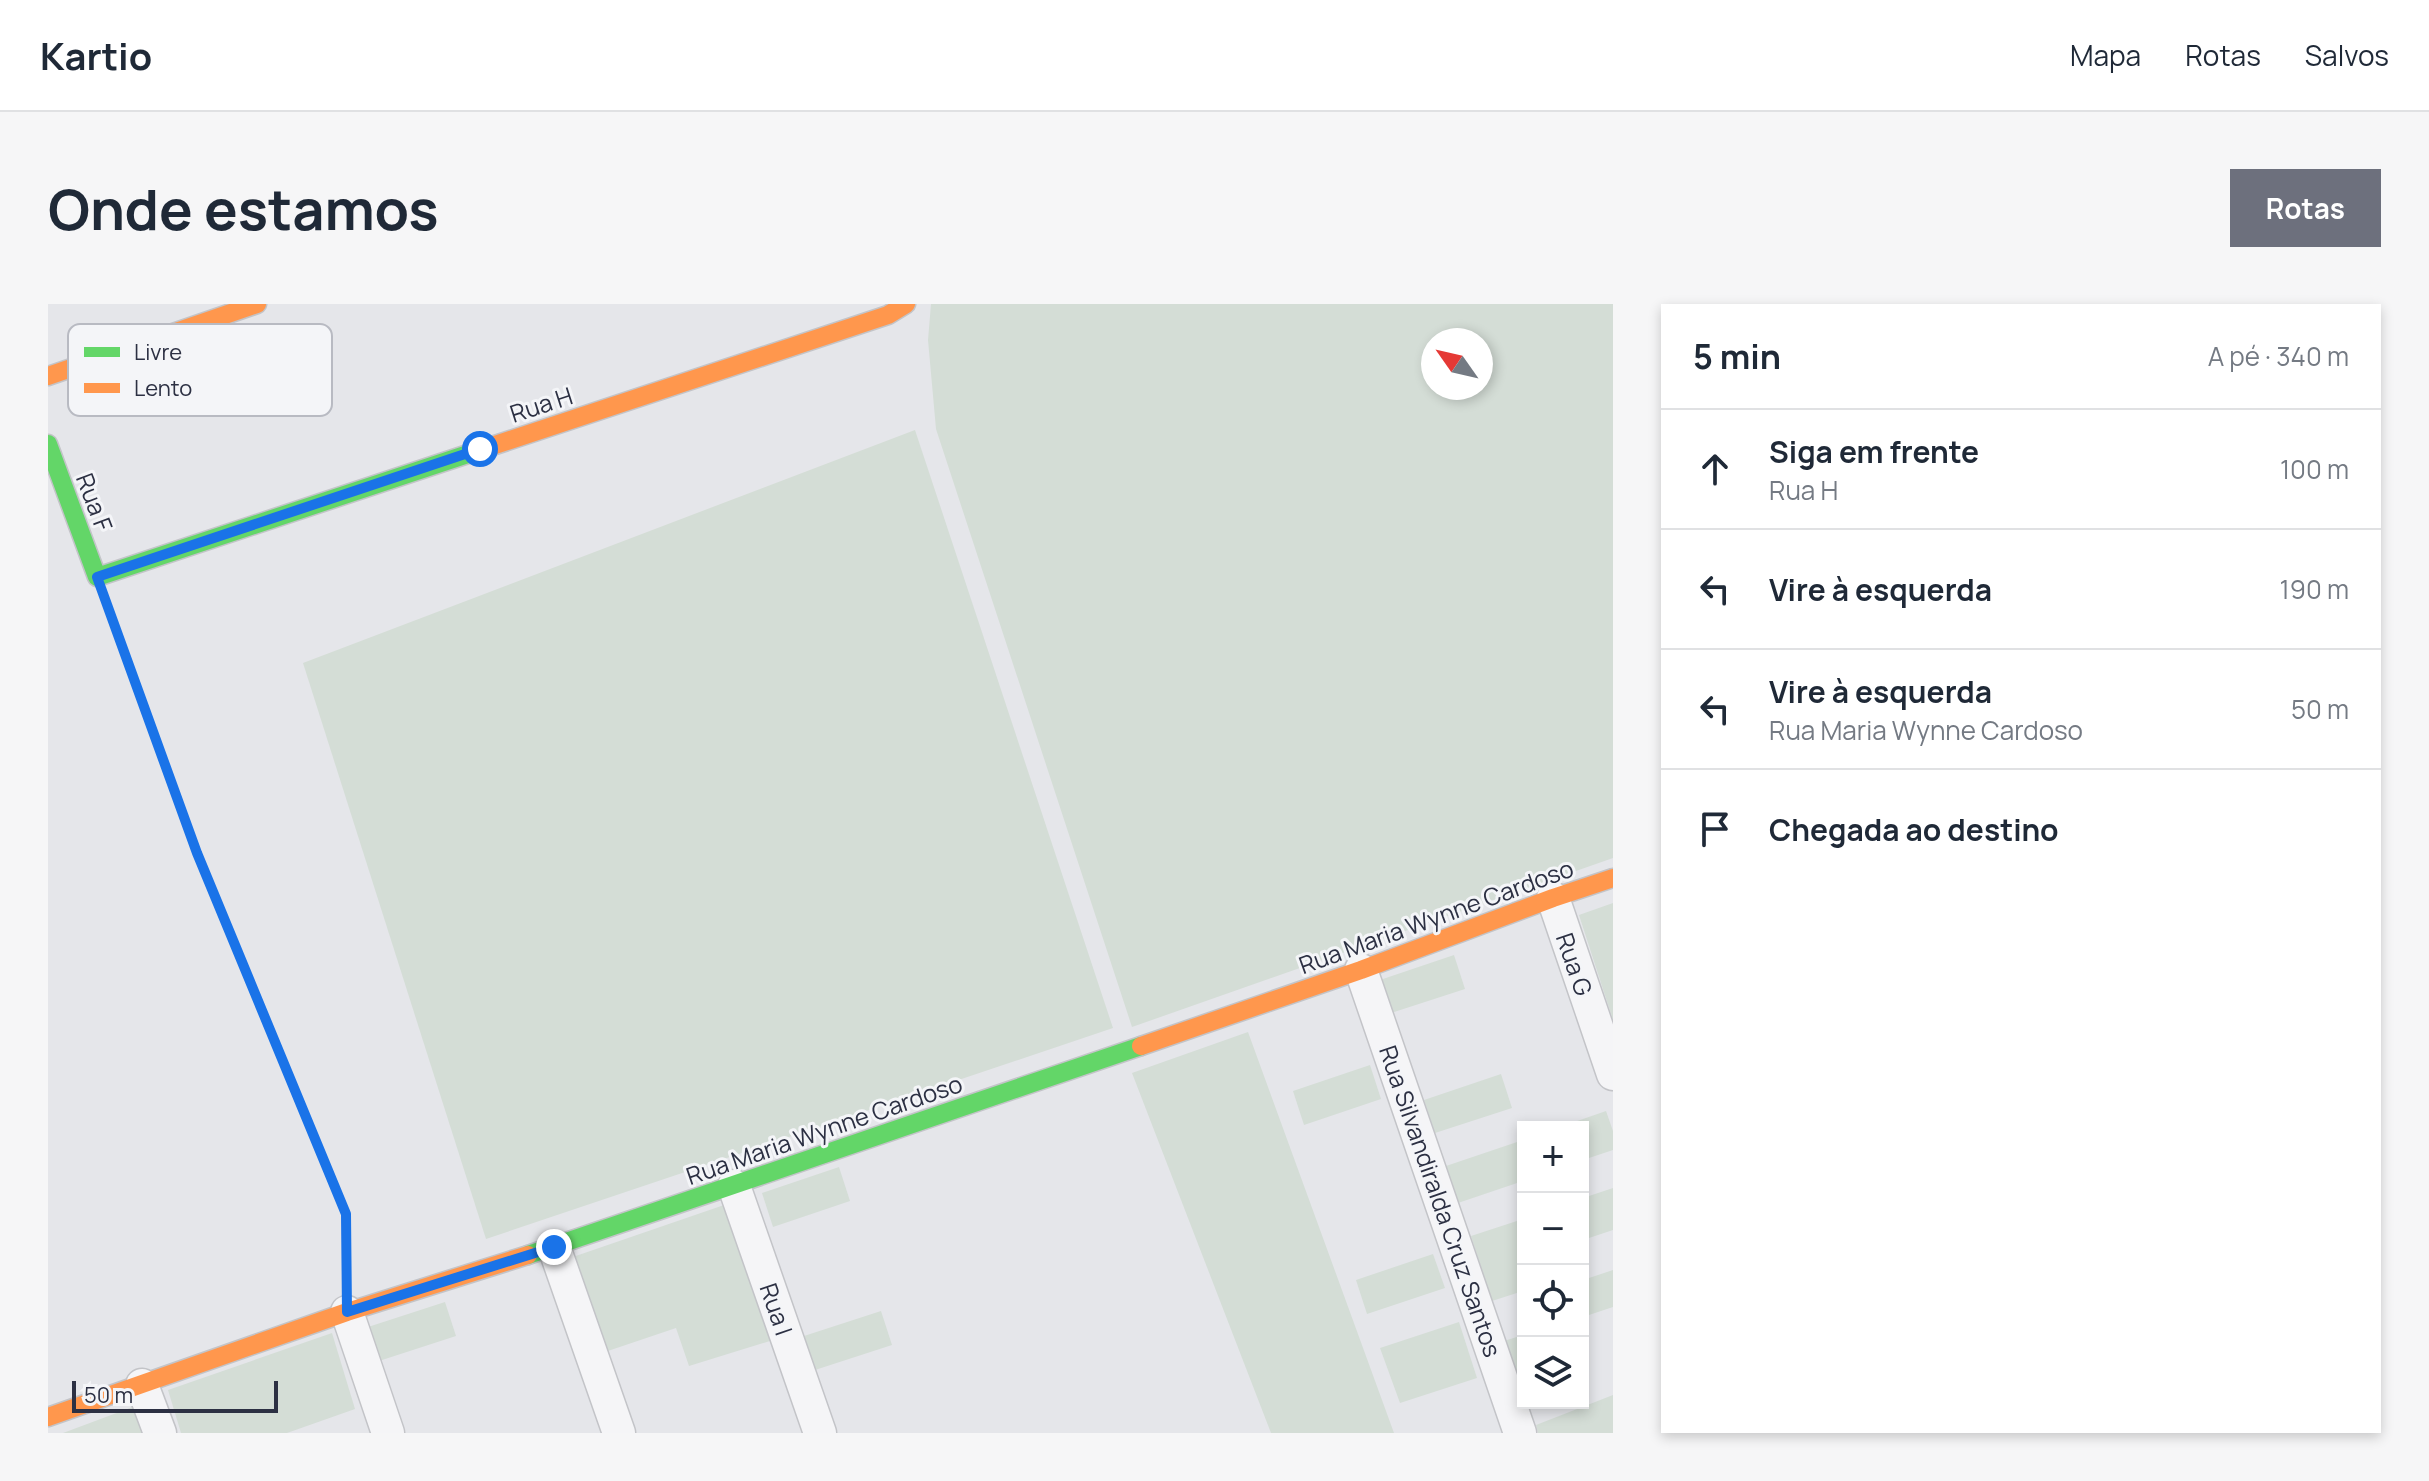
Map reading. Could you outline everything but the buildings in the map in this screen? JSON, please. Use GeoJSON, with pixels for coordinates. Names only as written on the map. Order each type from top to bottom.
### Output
{"type":"FeatureCollection","features":[{"type":"Feature","properties":{"kind":"street"},"geometry":{"type":"LineString","coordinates":[[199,324],[257,304]]}},
{"type":"Feature","properties":{"kind":"street","name":"Rua H"},"geometry":{"type":"LineString","coordinates":[[97,577],[888,315],[906,304]]}},
{"type":"Feature","properties":{"kind":"street"},"geometry":{"type":"LineString","coordinates":[[48,376],[68,369]]}},
{"type":"Feature","properties":{"kind":"street","name":"Rua F"},"geometry":{"type":"LineString","coordinates":[[48,444],[97,577]]}},
{"type":"Feature","properties":{"kind":"street","name":"Rua Maria Wynne Cardoso"},"geometry":{"type":"LineString","coordinates":[[48,1417],[347,1312],[734,1186],[1361,970],[1613,878]]}},
{"type":"Feature","properties":{"kind":"street","name":"Rua G"},"geometry":{"type":"LineString","coordinates":[[1553,898],[1613,1074]]}},
{"type":"Feature","properties":{"kind":"street","name":"Rua Silvandiralda Cruz Santos"},"geometry":{"type":"LineString","coordinates":[[1361,970],[1520,1433]]}},
{"type":"Feature","properties":{"kind":"street","name":"Rua I"},"geometry":{"type":"LineString","coordinates":[[734,1186],[820,1433]]}},
{"type":"Feature","properties":{"kind":"street"},"geometry":{"type":"LineString","coordinates":[[554,1247],[619,1433]]}},
{"type":"Feature","properties":{"kind":"street"},"geometry":{"type":"LineString","coordinates":[[347,1312],[388,1433]]}},
{"type":"Feature","properties":{"kind":"street"},"geometry":{"type":"LineString","coordinates":[[142,1385],[160,1433]]}},
{"type":"Feature","properties":{"kind":"path"},"geometry":{"type":"LineString","coordinates":[[97,577],[197,853],[346,1214],[347,1312]]}},
{"type":"Feature","properties":{"kind":"shaded area"},"geometry":{"type":"Polygon","coordinates":[[[931,304],[1613,304],[1613,858],[1132,1027],[936,429],[928,340],[931,304]]]}},
{"type":"Feature","properties":{"kind":"shaded area"},"geometry":{"type":"Polygon","coordinates":[[[915,430],[1113,1028],[486,1239],[303,663],[915,430]]]}},
{"type":"Feature","properties":{"kind":"shaded area"},"geometry":{"type":"Polygon","coordinates":[[[1613,903],[1613,1020],[1579,915],[1613,903]]]}},
{"type":"Feature","properties":{"kind":"shaded area"},"geometry":{"type":"Polygon","coordinates":[[[1454,955],[1465,989],[1388,1014],[1377,981],[1454,955]]]}},
{"type":"Feature","properties":{"kind":"shaded area"},"geometry":{"type":"Polygon","coordinates":[[[1248,1032],[1394,1433],[1271,1433],[1132,1073],[1248,1032]]]}},
{"type":"Feature","properties":{"kind":"shaded area"},"geometry":{"type":"Polygon","coordinates":[[[1370,1065],[1381,1099],[1304,1125],[1293,1091],[1370,1065]]]}},
{"type":"Feature","properties":{"kind":"shaded area"},"geometry":{"type":"Polygon","coordinates":[[[1501,1074],[1512,1108],[1435,1133],[1424,1100],[1501,1074]]]}},
{"type":"Feature","properties":{"kind":"shaded area"},"geometry":{"type":"Polygon","coordinates":[[[1606,1111],[1613,1131],[1613,1150],[1589,1158],[1589,1121],[1577,1121],[1606,1111]]]}},
{"type":"Feature","properties":{"kind":"shaded area"},"geometry":{"type":"Polygon","coordinates":[[[1517,1142],[1517,1183],[1458,1203],[1446,1166],[1517,1142]]]}},
{"type":"Feature","properties":{"kind":"shaded area"},"geometry":{"type":"Polygon","coordinates":[[[839,1167],[850,1201],[773,1227],[762,1193],[839,1167]]]}},
{"type":"Feature","properties":{"kind":"shaded area"},"geometry":{"type":"Polygon","coordinates":[[[1613,1188],[1613,1230],[1589,1238],[1589,1196],[1613,1188]]]}},
{"type":"Feature","properties":{"kind":"shaded area"},"geometry":{"type":"Polygon","coordinates":[[[727,1204],[773,1340],[689,1366],[676,1328],[596,1355],[567,1259],[727,1204]]]}},
{"type":"Feature","properties":{"kind":"shaded area"},"geometry":{"type":"Polygon","coordinates":[[[1517,1221],[1517,1293],[1492,1301],[1471,1236],[1517,1221]]]}},
{"type":"Feature","properties":{"kind":"shaded area"},"geometry":{"type":"Polygon","coordinates":[[[1433,1254],[1445,1288],[1367,1314],[1356,1280],[1433,1254]]]}},
{"type":"Feature","properties":{"kind":"shaded area"},"geometry":{"type":"Polygon","coordinates":[[[1613,1270],[1613,1307],[1589,1315],[1589,1278],[1613,1270]]]}},
{"type":"Feature","properties":{"kind":"shaded area"},"geometry":{"type":"Polygon","coordinates":[[[445,1302],[456,1336],[379,1361],[368,1327],[445,1302]]]}},
{"type":"Feature","properties":{"kind":"shaded area"},"geometry":{"type":"Polygon","coordinates":[[[881,1311],[892,1345],[815,1370],[804,1336],[881,1311]]]}},
{"type":"Feature","properties":{"kind":"shaded area"},"geometry":{"type":"Polygon","coordinates":[[[1459,1322],[1477,1378],[1400,1403],[1380,1348],[1459,1322]]]}},
{"type":"Feature","properties":{"kind":"shaded area"},"geometry":{"type":"Polygon","coordinates":[[[332,1333],[355,1409],[287,1433],[181,1433],[168,1390],[332,1333]]]}},
{"type":"Feature","properties":{"kind":"shaded area"},"geometry":{"type":"Polygon","coordinates":[[[1517,1337],[1515,1375],[1504,1341],[1517,1337]]]}},
{"type":"Feature","properties":{"kind":"shaded area"},"geometry":{"type":"Polygon","coordinates":[[[1613,1395],[1613,1433],[1538,1433],[1536,1425],[1577,1409],[1589,1409],[1589,1404],[1613,1395]]]}},
{"type":"Feature","properties":{"kind":"shaded area"},"geometry":{"type":"Polygon","coordinates":[[[138,1405],[147,1433],[63,1433],[138,1405]]]}},
{"type":"Feature","properties":{"kind":"traffic: fast"},"geometry":{"type":"LineString","coordinates":[[48,444],[97,577],[477,451]]}},
{"type":"Feature","properties":{"kind":"traffic: fast"},"geometry":{"type":"LineString","coordinates":[[528,1255],[1141,1046]]}},
{"type":"Feature","properties":{"kind":"traffic: slow"},"geometry":{"type":"LineString","coordinates":[[199,324],[257,304]]}},
{"type":"Feature","properties":{"kind":"traffic: slow"},"geometry":{"type":"LineString","coordinates":[[477,451],[888,315],[906,304]]}},
{"type":"Feature","properties":{"kind":"traffic: slow"},"geometry":{"type":"LineString","coordinates":[[48,376],[68,369]]}},
{"type":"Feature","properties":{"kind":"traffic: slow"},"geometry":{"type":"LineString","coordinates":[[1141,1046],[1613,878]]}},
{"type":"Feature","properties":{"kind":"traffic: slow"},"geometry":{"type":"LineString","coordinates":[[48,1417],[347,1312],[528,1255]]}},
{"type":"Feature","properties":{"kind":"route"},"geometry":{"type":"LineString","coordinates":[[480,449],[97,577],[197,853],[346,1214],[347,1312],[554,1247]]}}]}
